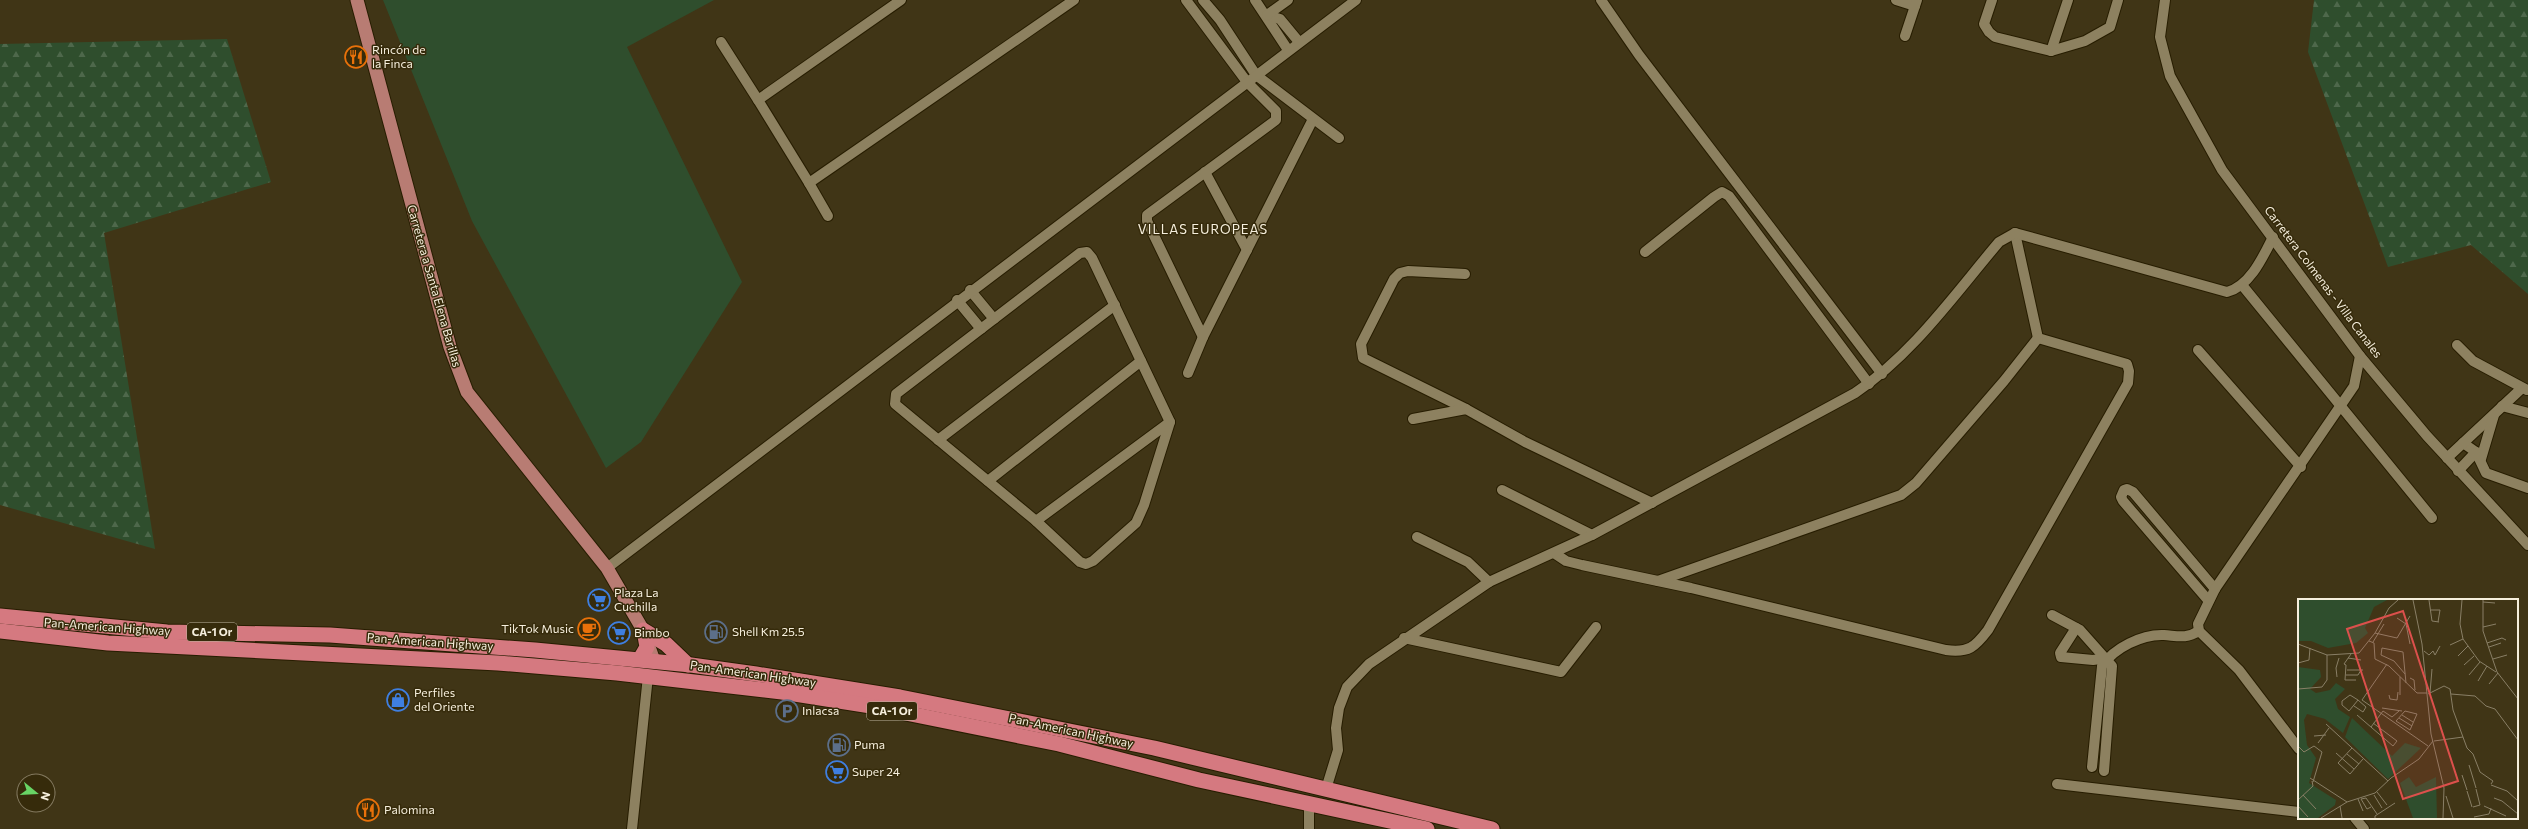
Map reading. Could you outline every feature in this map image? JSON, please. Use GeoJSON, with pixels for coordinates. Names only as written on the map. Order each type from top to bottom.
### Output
{"type":"FeatureCollection","features":[{"type":"Feature","properties":{"kind":"highway","name":"Pan-American Highway"},"geometry":{"type":"LineString","coordinates":[[0,616],[167,632],[330,635],[647,660],[688,665],[937,704],[1154,748],[1492,829]]}},
{"type":"Feature","properties":{"kind":"highway","name":"Pan-American Highway"},"geometry":{"type":"LineString","coordinates":[[0,631],[108,643],[498,663],[648,676],[782,692],[870,706],[1059,744],[1191,778],[1309,805],[1427,829]]}},
{"type":"Feature","properties":{"kind":"highway"},"geometry":{"type":"LineString","coordinates":[[644,633],[647,660]]}},
{"type":"Feature","properties":{"kind":"highway"},"geometry":{"type":"LineString","coordinates":[[644,633],[666,644],[688,665]]}},
{"type":"Feature","properties":{"kind":"highway"},"geometry":{"type":"LineString","coordinates":[[346,656],[345,646],[348,644],[405,645],[424,642]]}},
{"type":"Feature","properties":{"kind":"highway"},"geometry":{"type":"LineString","coordinates":[[1191,778],[1188,767],[1191,764],[1256,779],[1284,779]]}},
{"type":"Feature","properties":{"kind":"main road","name":"Carretera a Santa Elena Barillas"},"geometry":{"type":"LineString","coordinates":[[357,0],[450,348],[466,389],[483,414],[607,568],[644,633]]}},
{"type":"Feature","properties":{"kind":"street"},"geometry":{"type":"LineString","coordinates":[[758,100],[901,0]]}},
{"type":"Feature","properties":{"kind":"street"},"geometry":{"type":"LineString","coordinates":[[809,183],[1074,0]]}},
{"type":"Feature","properties":{"kind":"street"},"geometry":{"type":"LineString","coordinates":[[1203,0],[1220,20],[1256,75],[1280,95],[1339,138]]}},
{"type":"Feature","properties":{"kind":"street"},"geometry":{"type":"LineString","coordinates":[[1255,0],[1267,15],[1271,27],[1288,50]]}},
{"type":"Feature","properties":{"kind":"street"},"geometry":{"type":"LineString","coordinates":[[1267,15],[1288,0]]}},
{"type":"Feature","properties":{"kind":"street"},"geometry":{"type":"LineString","coordinates":[[607,568],[970,290],[1356,0]]}},
{"type":"Feature","properties":{"kind":"street"},"geometry":{"type":"LineString","coordinates":[[1601,0],[1639,55],[1882,374]]}},
{"type":"Feature","properties":{"kind":"street"},"geometry":{"type":"LineString","coordinates":[[1896,0],[1916,3],[1905,36]]}},
{"type":"Feature","properties":{"kind":"street"},"geometry":{"type":"LineString","coordinates":[[1992,0],[1984,24],[1988,32],[1996,37],[2051,51],[2085,41],[2106,31],[2113,22],[2118,0]]}},
{"type":"Feature","properties":{"kind":"street"},"geometry":{"type":"LineString","coordinates":[[2051,51],[2068,0]]}},
{"type":"Feature","properties":{"kind":"street","name":"Carretera Colmenas - Villa Canales"},"geometry":{"type":"LineString","coordinates":[[2165,0],[2160,37],[2170,76],[2222,170],[2360,356],[2458,471],[2528,545]]}},
{"type":"Feature","properties":{"kind":"street"},"geometry":{"type":"LineString","coordinates":[[1190,1],[1247,82],[1276,111],[1276,120],[1152,209],[1147,218],[1203,338]]}},
{"type":"Feature","properties":{"kind":"street"},"geometry":{"type":"LineString","coordinates":[[1267,15],[1280,19],[1299,42]]}},
{"type":"Feature","properties":{"kind":"street"},"geometry":{"type":"LineString","coordinates":[[721,42],[828,216]]}},
{"type":"Feature","properties":{"kind":"street"},"geometry":{"type":"LineString","coordinates":[[1270,106],[1280,95]]}},
{"type":"Feature","properties":{"kind":"street"},"geometry":{"type":"LineString","coordinates":[[1188,373],[1203,338],[1313,119]]}},
{"type":"Feature","properties":{"kind":"street"},"geometry":{"type":"LineString","coordinates":[[1205,172],[1247,250]]}},
{"type":"Feature","properties":{"kind":"street"},"geometry":{"type":"LineString","coordinates":[[1645,252],[1714,197],[1722,192],[1729,196],[1869,384]]}},
{"type":"Feature","properties":{"kind":"street"},"geometry":{"type":"LineString","coordinates":[[2015,233],[2038,338]]}},
{"type":"Feature","properties":{"kind":"street"},"geometry":{"type":"LineString","coordinates":[[1326,789],[1338,750],[1336,728],[1339,708],[1347,687],[1369,664],[1404,638],[1489,582],[1592,535],[1869,384],[1882,374],[1922,335],[1999,242],[2015,233],[2227,292],[2242,285],[2261,261],[2273,238]]}},
{"type":"Feature","properties":{"kind":"street"},"geometry":{"type":"LineString","coordinates":[[1087,252],[1092,258],[1115,305],[1170,422],[1144,505],[1136,523],[1093,561],[1086,564],[1080,562],[1036,521],[895,404],[894,398],[896,394],[994,319],[1080,253],[1087,252]]}},
{"type":"Feature","properties":{"kind":"street"},"geometry":{"type":"LineString","coordinates":[[1465,274],[1400,273],[1394,279],[1364,338],[1360,352],[1363,358],[1466,409],[1525,442],[1652,503]]}},
{"type":"Feature","properties":{"kind":"street"},"geometry":{"type":"LineString","coordinates":[[2242,285],[2340,408],[2432,518]]}},
{"type":"Feature","properties":{"kind":"street"},"geometry":{"type":"LineString","coordinates":[[970,290],[994,319]]}},
{"type":"Feature","properties":{"kind":"street"},"geometry":{"type":"LineString","coordinates":[[957,300],[981,328]]}},
{"type":"Feature","properties":{"kind":"street"},"geometry":{"type":"LineString","coordinates":[[938,440],[1115,305]]}},
{"type":"Feature","properties":{"kind":"street"},"geometry":{"type":"LineString","coordinates":[[1554,553],[1566,561],[1582,565],[1658,581],[1946,650],[1958,652],[1975,646],[1988,630],[2128,383],[2129,371],[2126,364],[2038,338]]}},
{"type":"Feature","properties":{"kind":"street"},"geometry":{"type":"LineString","coordinates":[[1658,581],[1901,495],[1916,483],[2004,381],[2038,338]]}},
{"type":"Feature","properties":{"kind":"street"},"geometry":{"type":"LineString","coordinates":[[2447,458],[2502,406],[2525,389],[2473,361],[2456,345]]}},
{"type":"Feature","properties":{"kind":"street"},"geometry":{"type":"LineString","coordinates":[[2198,350],[2300,467]]}},
{"type":"Feature","properties":{"kind":"street"},"geometry":{"type":"LineString","coordinates":[[2298,747],[2239,670],[2199,631],[2198,624],[2208,600],[2215,589],[2340,408],[2358,376],[2360,356]]}},
{"type":"Feature","properties":{"kind":"street"},"geometry":{"type":"LineString","coordinates":[[988,481],[1141,360]]}},
{"type":"Feature","properties":{"kind":"street"},"geometry":{"type":"LineString","coordinates":[[2502,406],[2528,413]]}},
{"type":"Feature","properties":{"kind":"street"},"geometry":{"type":"LineString","coordinates":[[1413,419],[1466,409]]}},
{"type":"Feature","properties":{"kind":"street"},"geometry":{"type":"LineString","coordinates":[[2458,471],[2478,456],[2494,415]]}},
{"type":"Feature","properties":{"kind":"street"},"geometry":{"type":"LineString","coordinates":[[1036,521],[1170,422]]}},
{"type":"Feature","properties":{"kind":"street"},"geometry":{"type":"LineString","coordinates":[[2462,443],[2478,456],[2486,474],[2528,488]]}},
{"type":"Feature","properties":{"kind":"street"},"geometry":{"type":"LineString","coordinates":[[1502,490],[1592,535]]}},
{"type":"Feature","properties":{"kind":"street"},"geometry":{"type":"LineString","coordinates":[[2208,600],[2123,501],[2121,497],[2124,490],[2131,490],[2215,589]]}},
{"type":"Feature","properties":{"kind":"street"},"geometry":{"type":"LineString","coordinates":[[1417,537],[1468,562],[1489,582]]}},
{"type":"Feature","properties":{"kind":"street"},"geometry":{"type":"LineString","coordinates":[[2052,615],[2080,630],[2107,658],[2112,666],[2104,771]]}},
{"type":"Feature","properties":{"kind":"street"},"geometry":{"type":"LineString","coordinates":[[1404,638],[1561,672],[1596,627]]}},
{"type":"Feature","properties":{"kind":"street"},"geometry":{"type":"LineString","coordinates":[[2076,628],[2060,653],[2061,657],[2093,660],[2107,658],[2137,640],[2162,635],[2184,638],[2199,631]]}},
{"type":"Feature","properties":{"kind":"street"},"geometry":{"type":"LineString","coordinates":[[2092,767],[2102,666],[2107,658]]}},
{"type":"Feature","properties":{"kind":"street"},"geometry":{"type":"LineString","coordinates":[[632,829],[648,676]]}},
{"type":"Feature","properties":{"kind":"street"},"geometry":{"type":"LineString","coordinates":[[2097,718],[2108,719]]}},
{"type":"Feature","properties":{"kind":"street"},"geometry":{"type":"LineString","coordinates":[[2057,784],[2298,812]]}},
{"type":"Feature","properties":{"kind":"street"},"geometry":{"type":"LineString","coordinates":[[1309,805],[1309,829]]}},
{"type":"Feature","properties":{"kind":"street"},"geometry":{"type":"LineString","coordinates":[[2356,819],[2364,829]]}},
{"type":"Feature","properties":{"kind":"green space"},"geometry":{"type":"Polygon","coordinates":[[[383,0],[714,0],[627,47],[742,282],[641,442],[606,468],[472,221],[383,0]]]}},
{"type":"Feature","properties":{"kind":"green space"},"geometry":{"type":"Polygon","coordinates":[[[2314,0],[2528,0],[2528,294],[2471,245],[2388,267],[2308,52],[2314,0]]]}},
{"type":"Feature","properties":{"kind":"green space"},"geometry":{"type":"Polygon","coordinates":[[[227,39],[271,182],[104,233],[155,549],[0,505],[0,44],[227,39]]]}},
{"type":"Feature","properties":{"kind":"place","name":"Rincón de la Finca"},"geometry":{"type":"Point","coordinates":[356,57]}},
{"type":"Feature","properties":{"kind":"place","name":"Plaza La Cuchilla"},"geometry":{"type":"Point","coordinates":[599,600]}},
{"type":"Feature","properties":{"kind":"place","name":"TikTok Music"},"geometry":{"type":"Point","coordinates":[589,629]}},
{"type":"Feature","properties":{"kind":"place","name":"Shell Km 25.5"},"geometry":{"type":"Point","coordinates":[716,632]}},
{"type":"Feature","properties":{"kind":"place","name":"Bimbo"},"geometry":{"type":"Point","coordinates":[619,633]}},
{"type":"Feature","properties":{"kind":"place","name":"Perfiles del Oriente"},"geometry":{"type":"Point","coordinates":[398,700]}},
{"type":"Feature","properties":{"kind":"place","name":"Inlacsa"},"geometry":{"type":"Point","coordinates":[787,711]}},
{"type":"Feature","properties":{"kind":"place","name":"Puma"},"geometry":{"type":"Point","coordinates":[839,745]}},
{"type":"Feature","properties":{"kind":"place","name":"Super 24"},"geometry":{"type":"Point","coordinates":[837,772]}},
{"type":"Feature","properties":{"kind":"place","name":"Palomina"},"geometry":{"type":"Point","coordinates":[368,810]}},
{"type":"Feature","properties":{"kind":"district","name":"VILLAS EUROPEAS"},"geometry":{"type":"Point","coordinates":[1203,229]}}]}
